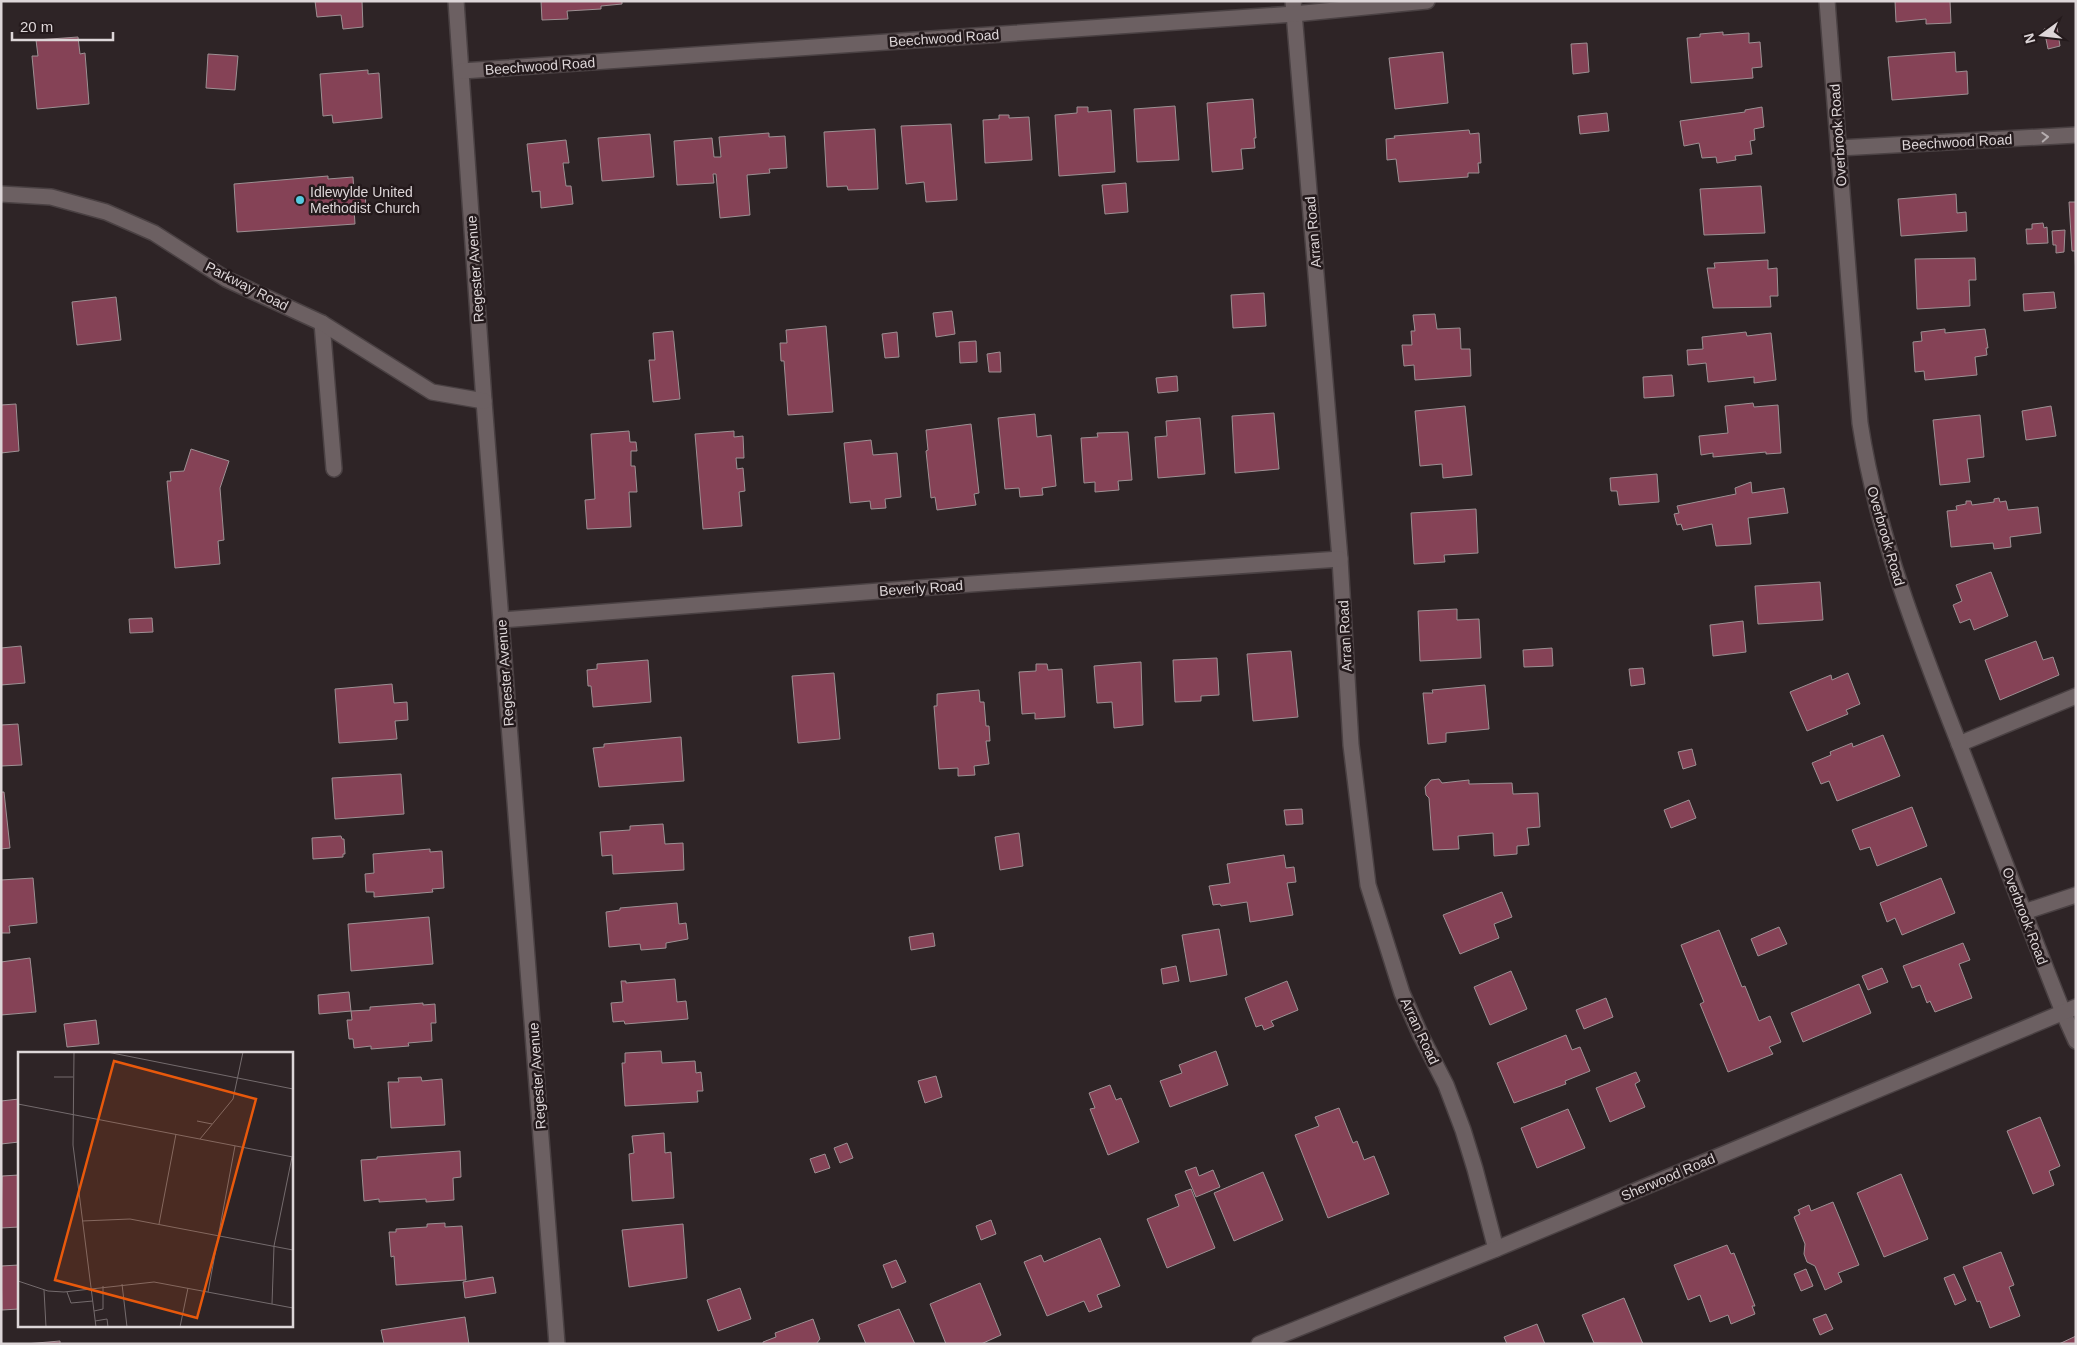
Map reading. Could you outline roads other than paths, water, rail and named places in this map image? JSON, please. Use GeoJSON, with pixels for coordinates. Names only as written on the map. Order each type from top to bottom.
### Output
{"type":"FeatureCollection","features":[{"type":"Feature","properties":{"kind":"street","name":"Regester Avenue"},"geometry":{"type":"LineString","coordinates":[[456,1],[484,401],[557,1344]]}},
{"type":"Feature","properties":{"kind":"street","name":"Beechwood Road"},"geometry":{"type":"LineString","coordinates":[[462,71],[1294,7],[1427,1]]}},
{"type":"Feature","properties":{"kind":"street","name":"Overbrook Road"},"geometry":{"type":"LineString","coordinates":[[1827,1],[1860,423],[1867,469],[1881,524],[1916,632],[2024,912],[2069,1010],[2076,1041]]}},
{"type":"Feature","properties":{"kind":"street","name":"Arran Road"},"geometry":{"type":"LineString","coordinates":[[1294,7],[1340,559],[1351,745],[1368,885],[1402,993],[1420,1036],[1446,1085],[1463,1130],[1496,1249]]}},
{"type":"Feature","properties":{"kind":"street","name":"Beechwood Road"},"geometry":{"type":"LineString","coordinates":[[1839,148],[2076,135]]}},
{"type":"Feature","properties":{"kind":"street","name":"Parkway Road"},"geometry":{"type":"LineString","coordinates":[[1,194],[51,197],[106,212],[154,233],[226,279],[322,323],[432,392],[484,401]]}},
{"type":"Feature","properties":{"kind":"street"},"geometry":{"type":"LineString","coordinates":[[322,323],[334,469]]}},
{"type":"Feature","properties":{"kind":"street","name":"Beverly Road"},"geometry":{"type":"LineString","coordinates":[[501,620],[971,584],[1340,559]]}},
{"type":"Feature","properties":{"kind":"street"},"geometry":{"type":"LineString","coordinates":[[1959,744],[2076,696]]}},
{"type":"Feature","properties":{"kind":"street"},"geometry":{"type":"LineString","coordinates":[[2024,912],[2076,895]]}},
{"type":"Feature","properties":{"kind":"street","name":"Sherwood Road"},"geometry":{"type":"LineString","coordinates":[[1259,1344],[1496,1249],[2069,1010]]}},
{"type":"Feature","properties":{"kind":"place","name":"Idlewylde United Methodist Church"},"geometry":{"type":"Point","coordinates":[300,200]}}]}
